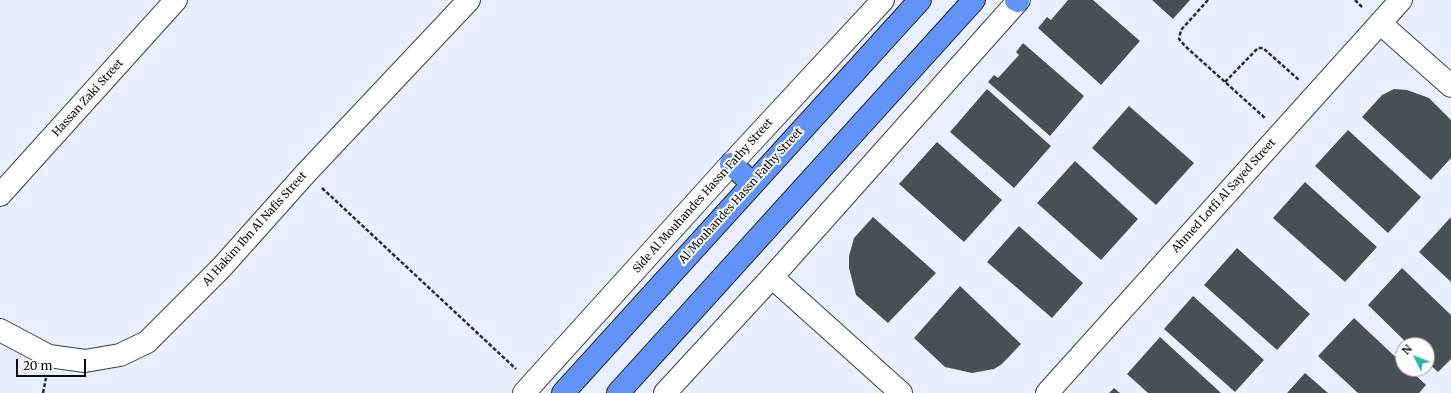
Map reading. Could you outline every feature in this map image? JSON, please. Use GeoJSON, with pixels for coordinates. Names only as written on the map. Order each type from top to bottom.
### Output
{"type":"FeatureCollection","features":[{"type":"Feature","properties":{"kind":"main road","name":"Al Mouhandes Hassn Fathy Street"},"geometry":{"type":"LineString","coordinates":[[563,393],[752,183],[920,0]]}},
{"type":"Feature","properties":{"kind":"main road"},"geometry":{"type":"LineString","coordinates":[[618,393],[974,0]]}},
{"type":"Feature","properties":{"kind":"main road"},"geometry":{"type":"LineString","coordinates":[[731,164],[752,183]]}},
{"type":"Feature","properties":{"kind":"street","name":"Hassan Zaki Street"},"geometry":{"type":"LineString","coordinates":[[0,195],[176,0]]}},
{"type":"Feature","properties":{"kind":"street","name":"Al Hakim Ibn Al Nafis Street"},"geometry":{"type":"LineString","coordinates":[[0,330],[49,356],[85,361],[120,355],[147,342],[222,267],[306,173],[469,0]]}},
{"type":"Feature","properties":{"kind":"street","name":"Side Al Mouhandes Hassn Fathy Street"},"geometry":{"type":"LineString","coordinates":[[528,389],[731,164],[884,0]]}},
{"type":"Feature","properties":{"kind":"street"},"geometry":{"type":"LineString","coordinates":[[665,393],[772,277],[1017,0]]}},
{"type":"Feature","properties":{"kind":"street","name":"Ahmed Lotfi Al Sayed Street"},"geometry":{"type":"LineString","coordinates":[[1047,393],[1401,0]]}},
{"type":"Feature","properties":{"kind":"street"},"geometry":{"type":"LineString","coordinates":[[1380,23],[1451,86]]}},
{"type":"Feature","properties":{"kind":"street"},"geometry":{"type":"LineString","coordinates":[[772,277],[901,393]]}},
{"type":"Feature","properties":{"kind":"path"},"geometry":{"type":"LineString","coordinates":[[1208,0],[1181,30],[1180,39],[1185,46],[1281,133]]}},
{"type":"Feature","properties":{"kind":"path"},"geometry":{"type":"LineString","coordinates":[[1224,82],[1253,51],[1258,48],[1263,48],[1316,95]]}},
{"type":"Feature","properties":{"kind":"path"},"geometry":{"type":"LineString","coordinates":[[306,173],[528,389]]}},
{"type":"Feature","properties":{"kind":"building"},"geometry":{"type":"Polygon","coordinates":[[[1068,0],[1093,0],[1140,41],[1101,85],[1038,28],[1047,17],[1051,20],[1068,0]]]}},
{"type":"Feature","properties":{"kind":"building"},"geometry":{"type":"Polygon","coordinates":[[[1152,0],[1190,0],[1173,19],[1152,0]]]}},
{"type":"Feature","properties":{"kind":"building"},"geometry":{"type":"Polygon","coordinates":[[[1023,43],[1084,96],[1050,136],[988,82],[994,75],[998,78],[1019,55],[1016,52],[1023,43]]]}},
{"type":"Feature","properties":{"kind":"building"},"geometry":{"type":"Polygon","coordinates":[[[987,89],[1051,146],[1014,188],[950,132],[987,89]]]}},
{"type":"Feature","properties":{"kind":"building"},"geometry":{"type":"Polygon","coordinates":[[[1394,89],[1407,90],[1429,98],[1451,120],[1451,158],[1431,180],[1362,117],[1382,95],[1394,89]]]}},
{"type":"Feature","properties":{"kind":"building"},"geometry":{"type":"Polygon","coordinates":[[[1129,106],[1194,163],[1156,205],[1092,148],[1129,106]]]}},
{"type":"Feature","properties":{"kind":"building"},"geometry":{"type":"Polygon","coordinates":[[[1348,130],[1421,197],[1388,233],[1315,166],[1348,130]]]}},
{"type":"Feature","properties":{"kind":"building"},"geometry":{"type":"Polygon","coordinates":[[[937,142],[1002,200],[964,242],[899,184],[937,142]]]}},
{"type":"Feature","properties":{"kind":"building"},"geometry":{"type":"Polygon","coordinates":[[[1075,161],[1138,219],[1101,260],[1037,203],[1075,161]]]}},
{"type":"Feature","properties":{"kind":"building"},"geometry":{"type":"Polygon","coordinates":[[[1305,182],[1377,247],[1345,282],[1273,218],[1305,182]]]}},
{"type":"Feature","properties":{"kind":"building"},"geometry":{"type":"Polygon","coordinates":[[[873,217],[936,273],[888,323],[856,295],[849,268],[849,256],[854,238],[873,217]]]}},
{"type":"Feature","properties":{"kind":"building"},"geometry":{"type":"Polygon","coordinates":[[[1451,217],[1451,282],[1419,252],[1451,217]]]}},
{"type":"Feature","properties":{"kind":"building"},"geometry":{"type":"Polygon","coordinates":[[[1019,226],[1083,283],[1052,318],[987,262],[1019,226]]]}},
{"type":"Feature","properties":{"kind":"building"},"geometry":{"type":"Polygon","coordinates":[[[1237,248],[1310,314],[1277,350],[1204,285],[1237,248]]]}},
{"type":"Feature","properties":{"kind":"building"},"geometry":{"type":"Polygon","coordinates":[[[1402,268],[1451,315],[1451,359],[1438,372],[1435,369],[1435,337],[1401,337],[1368,305],[1402,268]]]}},
{"type":"Feature","properties":{"kind":"building"},"geometry":{"type":"Polygon","coordinates":[[[960,286],[1021,344],[1002,364],[994,369],[972,373],[945,367],[914,338],[960,286]]]}},
{"type":"Feature","properties":{"kind":"building"},"geometry":{"type":"Polygon","coordinates":[[[1193,296],[1264,360],[1235,392],[1164,329],[1193,296]]]}},
{"type":"Feature","properties":{"kind":"building"},"geometry":{"type":"Polygon","coordinates":[[[1354,318],[1395,356],[1395,377],[1418,377],[1426,385],[1419,393],[1358,393],[1318,356],[1354,318]]]}},
{"type":"Feature","properties":{"kind":"building"},"geometry":{"type":"Polygon","coordinates":[[[1160,337],[1221,393],[1148,393],[1127,374],[1160,337]]]}},
{"type":"Feature","properties":{"kind":"building"},"geometry":{"type":"Polygon","coordinates":[[[1305,373],[1328,393],[1287,393],[1305,373]]]}},
{"type":"Feature","properties":{"kind":"building"},"geometry":{"type":"Polygon","coordinates":[[[1114,388],[1120,393],[1109,393],[1114,388]]]}}]}
